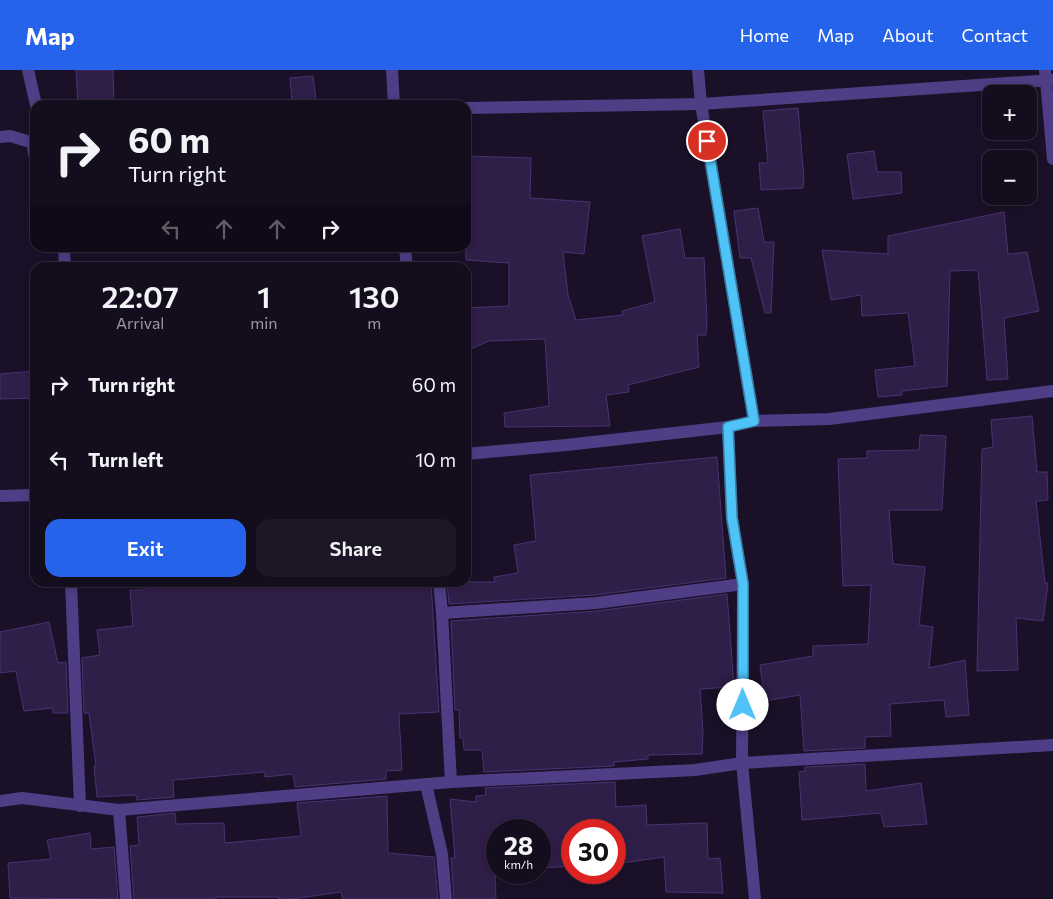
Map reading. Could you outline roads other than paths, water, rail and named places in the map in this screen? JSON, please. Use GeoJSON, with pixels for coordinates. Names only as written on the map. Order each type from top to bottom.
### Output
{"type":"FeatureCollection","features":[{"type":"Feature","properties":{"kind":"street"},"geometry":{"type":"LineString","coordinates":[[28,70],[35,100]]}},
{"type":"Feature","properties":{"kind":"street"},"geometry":{"type":"LineString","coordinates":[[392,70],[394,100]]}},
{"type":"Feature","properties":{"kind":"street"},"geometry":{"type":"LineString","coordinates":[[698,70],[701,104],[754,421]]}},
{"type":"Feature","properties":{"kind":"street"},"geometry":{"type":"LineString","coordinates":[[471,108],[701,104],[1048,77],[1053,159]]}},
{"type":"Feature","properties":{"kind":"street"},"geometry":{"type":"LineString","coordinates":[[0,137],[10,136],[30,140]]}},
{"type":"Feature","properties":{"kind":"street"},"geometry":{"type":"LineString","coordinates":[[471,454],[728,427],[754,421],[828,419],[1053,391]]}},
{"type":"Feature","properties":{"kind":"street"},"geometry":{"type":"LineString","coordinates":[[728,427],[732,518],[743,584],[742,763],[755,899]]}},
{"type":"Feature","properties":{"kind":"street"},"geometry":{"type":"LineString","coordinates":[[0,496],[30,495]]}},
{"type":"Feature","properties":{"kind":"street"},"geometry":{"type":"LineString","coordinates":[[442,613],[596,603],[743,584]]}},
{"type":"Feature","properties":{"kind":"street"},"geometry":{"type":"LineString","coordinates":[[72,587],[80,806]]}},
{"type":"Feature","properties":{"kind":"street"},"geometry":{"type":"LineString","coordinates":[[439,587],[451,782]]}},
{"type":"Feature","properties":{"kind":"street"},"geometry":{"type":"LineString","coordinates":[[0,800],[22,798],[119,810],[451,782],[695,770],[742,763],[1053,745]]}},
{"type":"Feature","properties":{"kind":"street"},"geometry":{"type":"LineString","coordinates":[[426,784],[442,854],[446,899]]}},
{"type":"Feature","properties":{"kind":"street"},"geometry":{"type":"LineString","coordinates":[[119,810],[126,899]]}}]}
